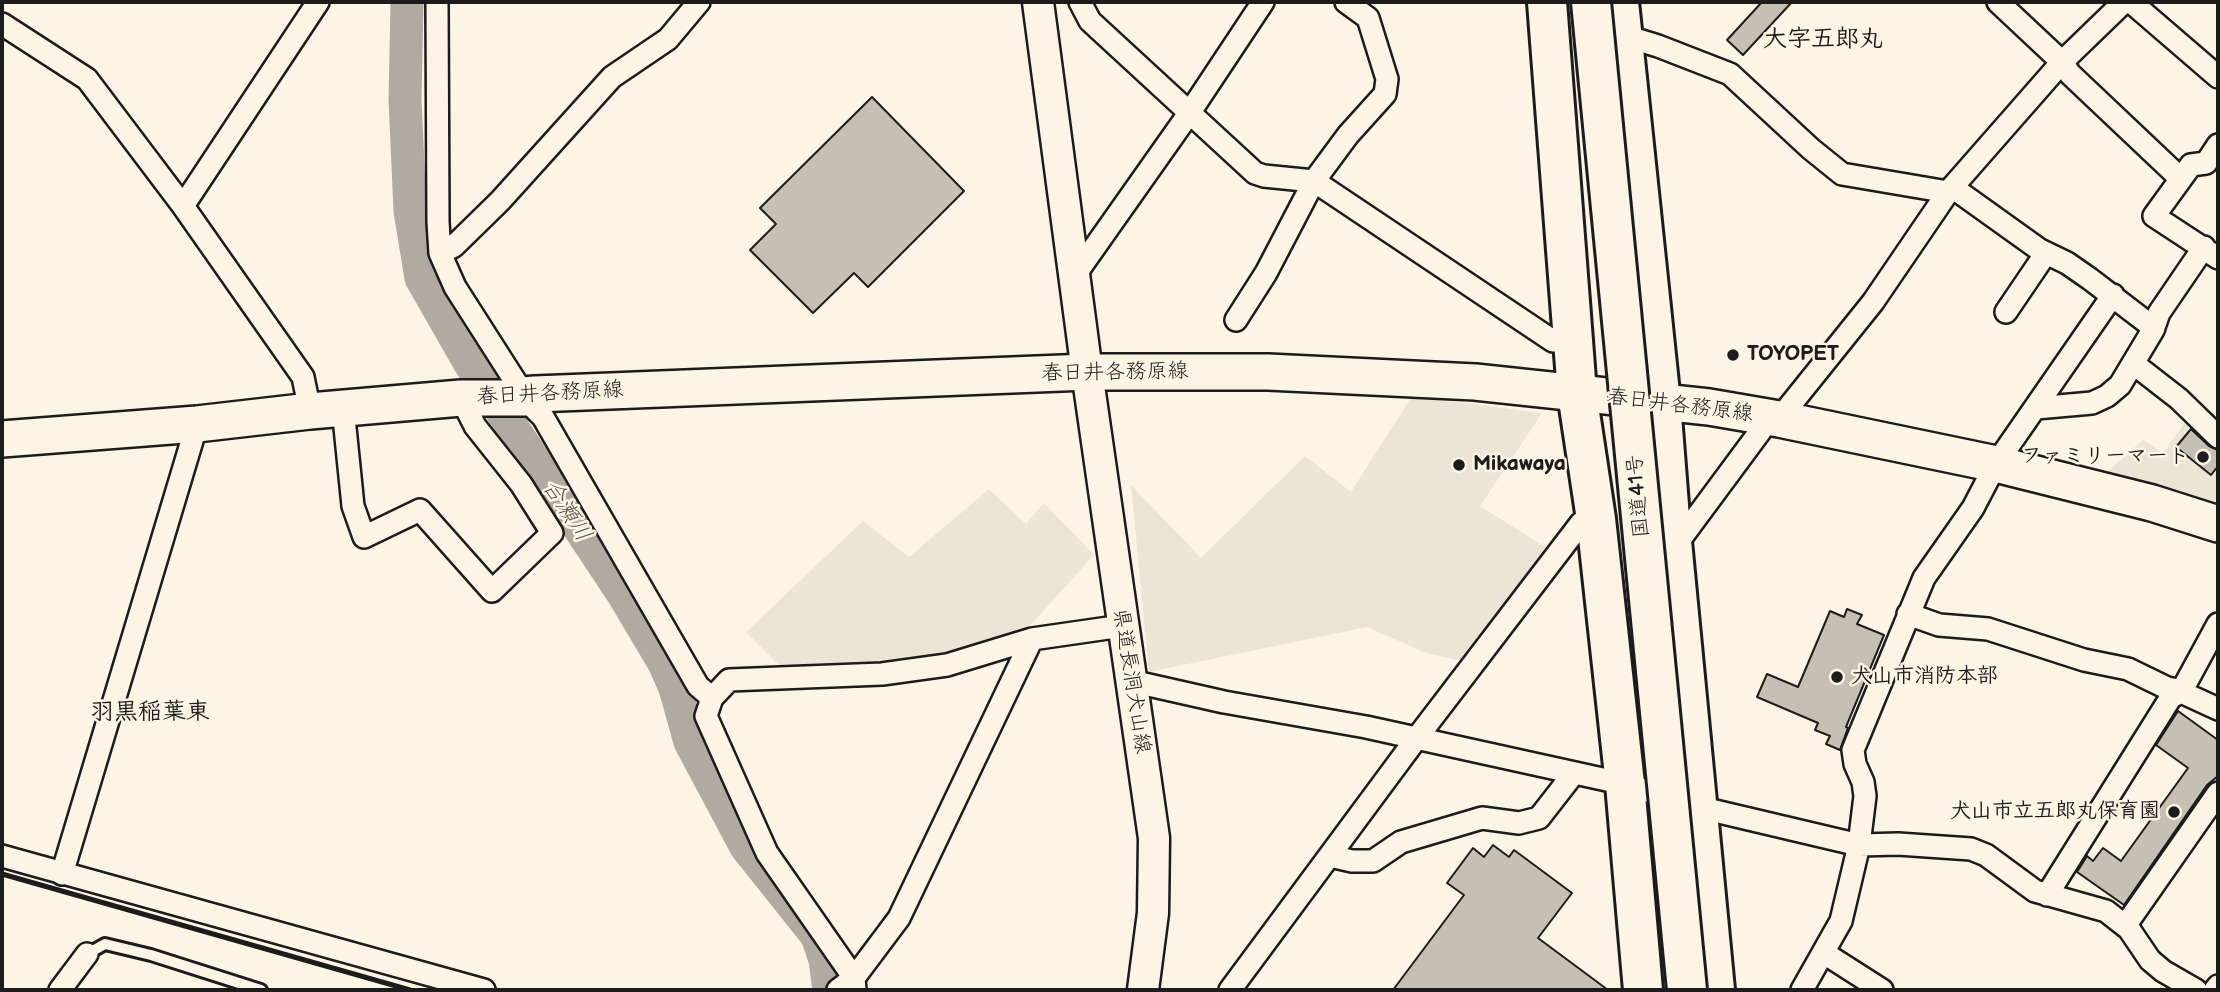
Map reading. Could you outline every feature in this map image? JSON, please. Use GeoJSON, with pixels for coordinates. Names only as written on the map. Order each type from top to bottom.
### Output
{"type":"FeatureCollection","features":[{"type":"Feature","properties":{"kind":"highway"},"geometry":{"type":"LineString","coordinates":[[1547,2],[1577,393],[1596,519],[1625,784],[1643,990]]}},
{"type":"Feature","properties":{"kind":"highway","name":"国道41号"},"geometry":{"type":"LineString","coordinates":[[1570,2],[1662,990]]}},
{"type":"Feature","properties":{"kind":"highway","name":"国道41号"},"geometry":{"type":"LineString","coordinates":[[1591,2],[1687,990]]}},
{"type":"Feature","properties":{"kind":"highway"},"geometry":{"type":"LineString","coordinates":[[1621,18],[1661,403],[1716,990]]}},
{"type":"Feature","properties":{"kind":"main road","name":"県道長洞犬山線"},"geometry":{"type":"LineString","coordinates":[[1038,2],[1122,626],[1154,838],[1153,913],[1143,990]]}},
{"type":"Feature","properties":{"kind":"main road","name":"春日井各務原線"},"geometry":{"type":"LineString","coordinates":[[2,439],[197,424],[327,409],[461,398],[1087,372],[1268,372],[1475,382],[1709,407],[1996,464],[2152,503],[2218,524]]}},
{"type":"Feature","properties":{"kind":"street"},"geometry":{"type":"LineString","coordinates":[[183,206],[318,2]]}},
{"type":"Feature","properties":{"kind":"street"},"geometry":{"type":"LineString","coordinates":[[437,2],[440,253],[456,288],[524,396],[543,417],[698,686],[712,698]]}},
{"type":"Feature","properties":{"kind":"street"},"geometry":{"type":"LineString","coordinates":[[440,253],[454,246],[500,201],[612,77],[668,39],[699,2]]}},
{"type":"Feature","properties":{"kind":"street"},"geometry":{"type":"LineString","coordinates":[[1080,2],[1090,21],[1255,173],[1314,181],[1553,341]]}},
{"type":"Feature","properties":{"kind":"street"},"geometry":{"type":"LineString","coordinates":[[1075,275],[1190,112],[1263,2]]}},
{"type":"Feature","properties":{"kind":"street"},"geometry":{"type":"LineString","coordinates":[[1236,320],[1266,272],[1314,181],[1348,135],[1385,94],[1387,79],[1368,18],[1346,2]]}},
{"type":"Feature","properties":{"kind":"street"},"geometry":{"type":"LineString","coordinates":[[1998,2],[2181,179]]}},
{"type":"Feature","properties":{"kind":"street"},"geometry":{"type":"LineString","coordinates":[[1673,549],[1774,419],[1872,302],[1950,190],[2062,62],[2124,2]]}},
{"type":"Feature","properties":{"kind":"street"},"geometry":{"type":"LineString","coordinates":[[2131,2],[2218,77]]}},
{"type":"Feature","properties":{"kind":"street"},"geometry":{"type":"LineString","coordinates":[[1621,18],[1658,46],[1730,74],[1842,174],[1950,190],[2046,253],[2067,263],[2154,328]]}},
{"type":"Feature","properties":{"kind":"street"},"geometry":{"type":"LineString","coordinates":[[2,24],[87,79],[183,206],[327,409],[364,537],[420,510],[492,591],[552,533],[521,484],[475,426],[461,398]]}},
{"type":"Feature","properties":{"kind":"street"},"geometry":{"type":"LineString","coordinates":[[2036,408],[2092,403],[2120,385],[2154,328],[2159,313],[2211,252],[2154,216],[2190,165],[2206,163],[2218,145]]}},
{"type":"Feature","properties":{"kind":"street"},"geometry":{"type":"LineString","coordinates":[[2006,312],[2046,253]]}},
{"type":"Feature","properties":{"kind":"street"},"geometry":{"type":"LineString","coordinates":[[1802,990],[1841,921],[1859,845],[1865,796],[1863,782],[1854,764],[1853,750],[1924,578],[1973,508],[1996,464],[2113,295]]}},
{"type":"Feature","properties":{"kind":"street"},"geometry":{"type":"LineString","coordinates":[[2134,364],[2179,399],[2218,437]]}},
{"type":"Feature","properties":{"kind":"street"},"geometry":{"type":"LineString","coordinates":[[62,874],[197,424]]}},
{"type":"Feature","properties":{"kind":"street"},"geometry":{"type":"LineString","coordinates":[[1230,990],[1416,739],[1581,523],[1596,519]]}},
{"type":"Feature","properties":{"kind":"street"},"geometry":{"type":"LineString","coordinates":[[1908,614],[1938,625],[1988,629],[2084,660],[2128,668],[2218,709]]}},
{"type":"Feature","properties":{"kind":"street"},"geometry":{"type":"LineString","coordinates":[[2047,895],[2171,697],[2180,693],[2218,624]]}},
{"type":"Feature","properties":{"kind":"street"},"geometry":{"type":"LineString","coordinates":[[1032,639],[899,918],[849,986],[767,853],[706,716],[712,698],[729,680],[882,674],[947,665],[1032,639],[1122,626]]}},
{"type":"Feature","properties":{"kind":"street"},"geometry":{"type":"LineString","coordinates":[[1131,681],[1224,702],[1366,727],[1625,784],[1698,807],[1859,845],[1898,844],[1972,849],[1986,855],[2035,891],[2106,911],[2125,926],[2150,960],[2163,971],[2196,990]]}},
{"type":"Feature","properties":{"kind":"street"},"geometry":{"type":"LineString","coordinates":[[1329,856],[1352,861],[1373,861],[1401,842],[1482,818],[1519,823],[1539,818],[1574,774]]}},
{"type":"Feature","properties":{"kind":"street"},"geometry":{"type":"LineString","coordinates":[[2125,926],[2218,793]]}},
{"type":"Feature","properties":{"kind":"street"},"geometry":{"type":"LineString","coordinates":[[2,856],[484,990]]}},
{"type":"Feature","properties":{"kind":"street"},"geometry":{"type":"LineString","coordinates":[[1824,953],[1882,990]]}},
{"type":"Feature","properties":{"kind":"street"},"geometry":{"type":"LineString","coordinates":[[60,990],[87,954]]}},
{"type":"Feature","properties":{"kind":"lane"},"geometry":{"type":"LineString","coordinates":[[87,954],[105,944],[150,955],[261,990]]}},
{"type":"Feature","properties":{"kind":"shaded area","name":"Mikawaya"},"geometry":{"type":"Polygon","coordinates":[[[1412,396],[1542,413],[1480,506],[1545,547],[1512,601],[1463,661],[1426,653],[1367,627],[1149,672],[1131,485],[1201,558],[1305,456],[1351,492],[1412,396]]]}},
{"type":"Feature","properties":{"kind":"shaded area"},"geometry":{"type":"Polygon","coordinates":[[[2189,417],[2218,443],[2218,507],[2106,473],[2143,440],[2163,453],[2189,417]]]}},
{"type":"Feature","properties":{"kind":"shaded area"},"geometry":{"type":"Polygon","coordinates":[[[989,489],[1026,524],[1044,503],[1094,555],[1025,631],[946,656],[791,677],[746,632],[863,521],[909,557],[989,489]]]}},
{"type":"Feature","properties":{"kind":"building"},"geometry":{"type":"Polygon","coordinates":[[[1762,2],[1792,2],[1743,55],[1727,40],[1762,2]]]}},
{"type":"Feature","properties":{"kind":"building"},"geometry":{"type":"Polygon","coordinates":[[[872,97],[964,191],[868,287],[854,273],[813,313],[750,250],[776,224],[760,208],[872,97]]]}},
{"type":"Feature","properties":{"kind":"building","name":"ファミリーマート"},"geometry":{"type":"Polygon","coordinates":[[[2191,429],[2209,446],[2218,450],[2218,466],[2211,475],[2176,447],[2191,429]]]}},
{"type":"Feature","properties":{"kind":"building"},"geometry":{"type":"Polygon","coordinates":[[[1847,609],[1862,615],[1857,624],[1884,635],[1846,727],[1848,728],[1840,750],[1826,744],[1830,736],[1815,730],[1818,723],[1757,697],[1767,674],[1798,687],[1830,611],[1844,617],[1847,609]]]}},
{"type":"Feature","properties":{"kind":"building","name":"犬山市立五郎丸保育園"},"geometry":{"type":"Polygon","coordinates":[[[2178,711],[2218,740],[2218,776],[2207,785],[2124,905],[2077,872],[2087,856],[2093,861],[2103,848],[2121,861],[2188,768],[2156,745],[2178,711]]]}},
{"type":"Feature","properties":{"kind":"building"},"geometry":{"type":"Polygon","coordinates":[[[1493,845],[1509,857],[1514,850],[1572,893],[1538,938],[1608,990],[1393,990],[1464,895],[1447,883],[1473,848],[1484,857],[1493,845]]]}},
{"type":"Feature","properties":{"kind":"waterway","name":"合瀬川"},"geometry":{"type":"LineString","coordinates":[[407,2],[405,99],[410,211],[421,278],[469,362],[623,594],[664,663],[675,688],[690,742],[746,847],[817,936],[825,960],[829,990]]}},
{"type":"Feature","properties":{"kind":"railway"},"geometry":{"type":"LineString","coordinates":[[2,874],[410,990]]}},
{"type":"Feature","properties":{"kind":"place","name":"TOYOPET"},"geometry":{"type":"Point","coordinates":[1733,355]}},
{"type":"Feature","properties":{"kind":"place","name":"ファミリーマート"},"geometry":{"type":"Point","coordinates":[2203,457]}},
{"type":"Feature","properties":{"kind":"place","name":"Mikawaya"},"geometry":{"type":"Point","coordinates":[1459,465]}},
{"type":"Feature","properties":{"kind":"place","name":"犬山市消防本部"},"geometry":{"type":"Point","coordinates":[1837,677]}},
{"type":"Feature","properties":{"kind":"place","name":"犬山市立五郎丸保育園"},"geometry":{"type":"Point","coordinates":[2174,812]}},
{"type":"Feature","properties":{"kind":"district","name":"大字五郎丸"},"geometry":{"type":"Point","coordinates":[1823,40]}},
{"type":"Feature","properties":{"kind":"district","name":"羽黒稲葉東"},"geometry":{"type":"Point","coordinates":[150,713]}}]}
